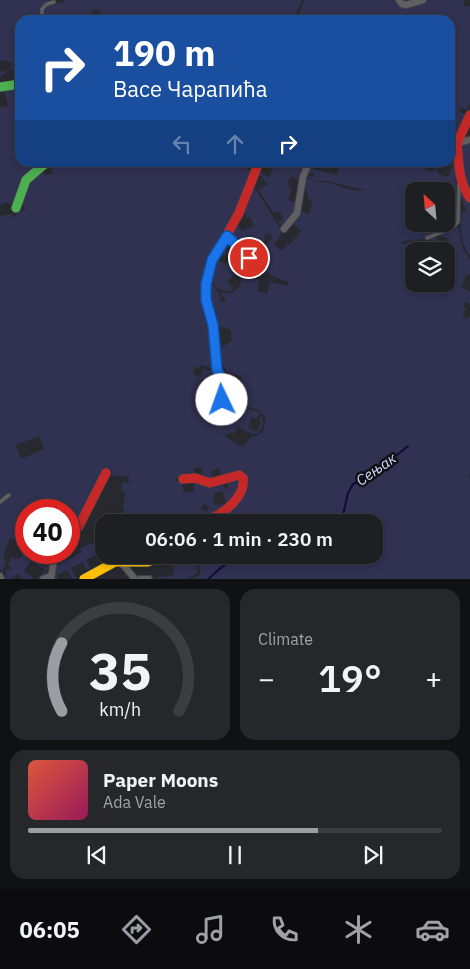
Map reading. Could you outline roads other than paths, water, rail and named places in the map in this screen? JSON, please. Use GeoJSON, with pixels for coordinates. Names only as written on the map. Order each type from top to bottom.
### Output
{"type":"FeatureCollection","features":[{"type":"Feature","properties":{"kind":"street"},"geometry":{"type":"LineString","coordinates":[[399,0],[402,4],[406,5],[423,0]]}},
{"type":"Feature","properties":{"kind":"street"},"geometry":{"type":"LineString","coordinates":[[0,88],[15,85]]}},
{"type":"Feature","properties":{"kind":"street"},"geometry":{"type":"LineString","coordinates":[[455,140],[470,115]]}},
{"type":"Feature","properties":{"kind":"street"},"geometry":{"type":"LineString","coordinates":[[455,143],[470,140]]}},
{"type":"Feature","properties":{"kind":"street"},"geometry":{"type":"LineString","coordinates":[[455,151],[462,181],[470,198]]}},
{"type":"Feature","properties":{"kind":"street"},"geometry":{"type":"LineString","coordinates":[[16,208],[26,180],[40,167]]}},
{"type":"Feature","properties":{"kind":"street"},"geometry":{"type":"LineString","coordinates":[[231,404],[225,404],[222,400],[224,383],[217,370],[213,325],[206,292],[209,268],[239,213],[257,167]]}},
{"type":"Feature","properties":{"kind":"street"},"geometry":{"type":"LineString","coordinates":[[285,231],[297,213],[303,177],[307,167]]}},
{"type":"Feature","properties":{"kind":"street"},"geometry":{"type":"LineString","coordinates":[[80,524],[106,473]]}},
{"type":"Feature","properties":{"kind":"street"},"geometry":{"type":"LineString","coordinates":[[182,479],[195,478],[210,483],[239,475],[242,476],[245,482],[241,495],[215,514]]}},
{"type":"Feature","properties":{"kind":"street"},"geometry":{"type":"LineString","coordinates":[[43,579],[51,577],[53,564]]}},
{"type":"Feature","properties":{"kind":"street"},"geometry":{"type":"LineString","coordinates":[[84,579],[110,564]]}},
{"type":"Feature","properties":{"kind":"street"},"geometry":{"type":"LineString","coordinates":[[122,564],[135,579]]}},
{"type":"Feature","properties":{"kind":"street"},"geometry":{"type":"LineString","coordinates":[[141,579],[149,578]]}},
{"type":"Feature","properties":{"kind":"lane"},"geometry":{"type":"LineString","coordinates":[[42,15],[42,9],[47,4],[54,2]]}},
{"type":"Feature","properties":{"kind":"lane"},"geometry":{"type":"LineString","coordinates":[[427,238],[452,228],[458,222],[458,185],[462,181]]}},
{"type":"Feature","properties":{"kind":"lane"},"geometry":{"type":"LineString","coordinates":[[227,236],[249,258]]}},
{"type":"Feature","properties":{"kind":"lane"},"geometry":{"type":"LineString","coordinates":[[0,502],[10,495]]}},
{"type":"Feature","properties":{"kind":"waterway","name":"Сењак"},"geometry":{"type":"LineString","coordinates":[[343,514],[348,493],[353,484],[375,473],[408,446]]}},
{"type":"Feature","properties":{"kind":"waterway","name":"Сењак"},"geometry":{"type":"LineString","coordinates":[[208,579],[226,564]]}}]}
